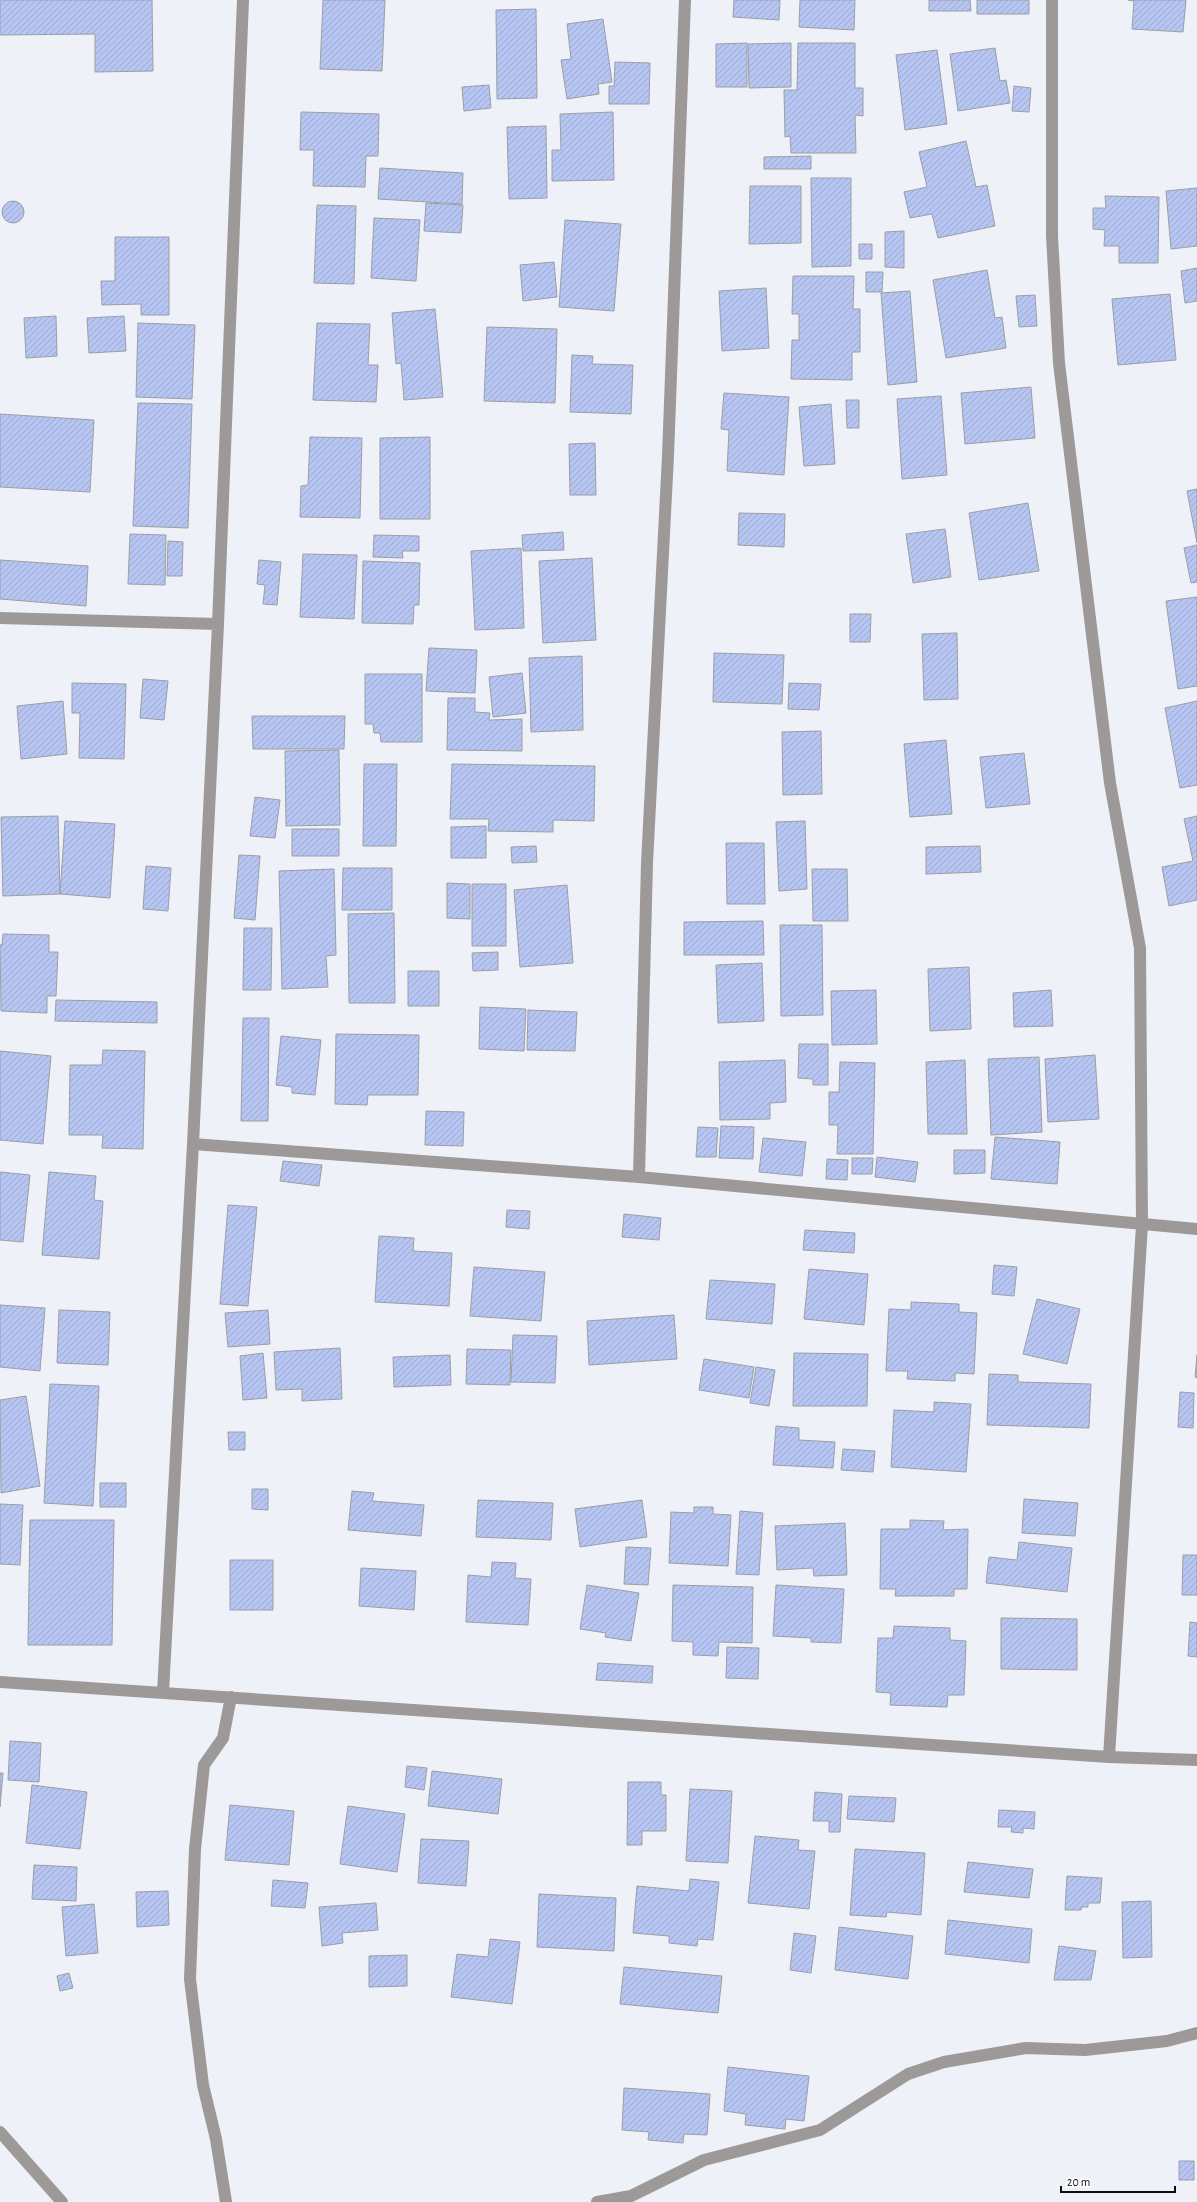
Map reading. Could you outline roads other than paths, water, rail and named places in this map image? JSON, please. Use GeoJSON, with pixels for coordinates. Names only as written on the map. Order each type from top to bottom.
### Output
{"type":"FeatureCollection","features":[{"type":"Feature","properties":{"kind":"street"},"geometry":{"type":"LineString","coordinates":[[163,1692],[193,1144],[218,624],[243,0]]}},
{"type":"Feature","properties":{"kind":"street"},"geometry":{"type":"LineString","coordinates":[[639,1177],[647,863],[668,456],[685,0]]}},
{"type":"Feature","properties":{"kind":"street"},"geometry":{"type":"LineString","coordinates":[[1052,0],[1052,236],[1059,363],[1110,783],[1140,948],[1142,1225],[1109,1757]]}},
{"type":"Feature","properties":{"kind":"street"},"geometry":{"type":"LineString","coordinates":[[0,618],[218,624]]}},
{"type":"Feature","properties":{"kind":"street"},"geometry":{"type":"LineString","coordinates":[[193,1144],[639,1177],[1197,1229]]}},
{"type":"Feature","properties":{"kind":"street"},"geometry":{"type":"LineString","coordinates":[[0,1682],[1109,1757],[1197,1760]]}},
{"type":"Feature","properties":{"kind":"street"},"geometry":{"type":"LineString","coordinates":[[226,2202],[216,2138],[202,2086],[190,1979],[195,1849],[204,1765],[223,1738],[232,1697]]}},
{"type":"Feature","properties":{"kind":"street"},"geometry":{"type":"LineString","coordinates":[[597,2202],[629,2199],[704,2160],[820,2130],[908,2074],[944,2062],[1026,2048],[1085,2050],[1167,2040],[1197,2033]]}},
{"type":"Feature","properties":{"kind":"street"},"geometry":{"type":"LineString","coordinates":[[0,2132],[62,2202]]}}]}
